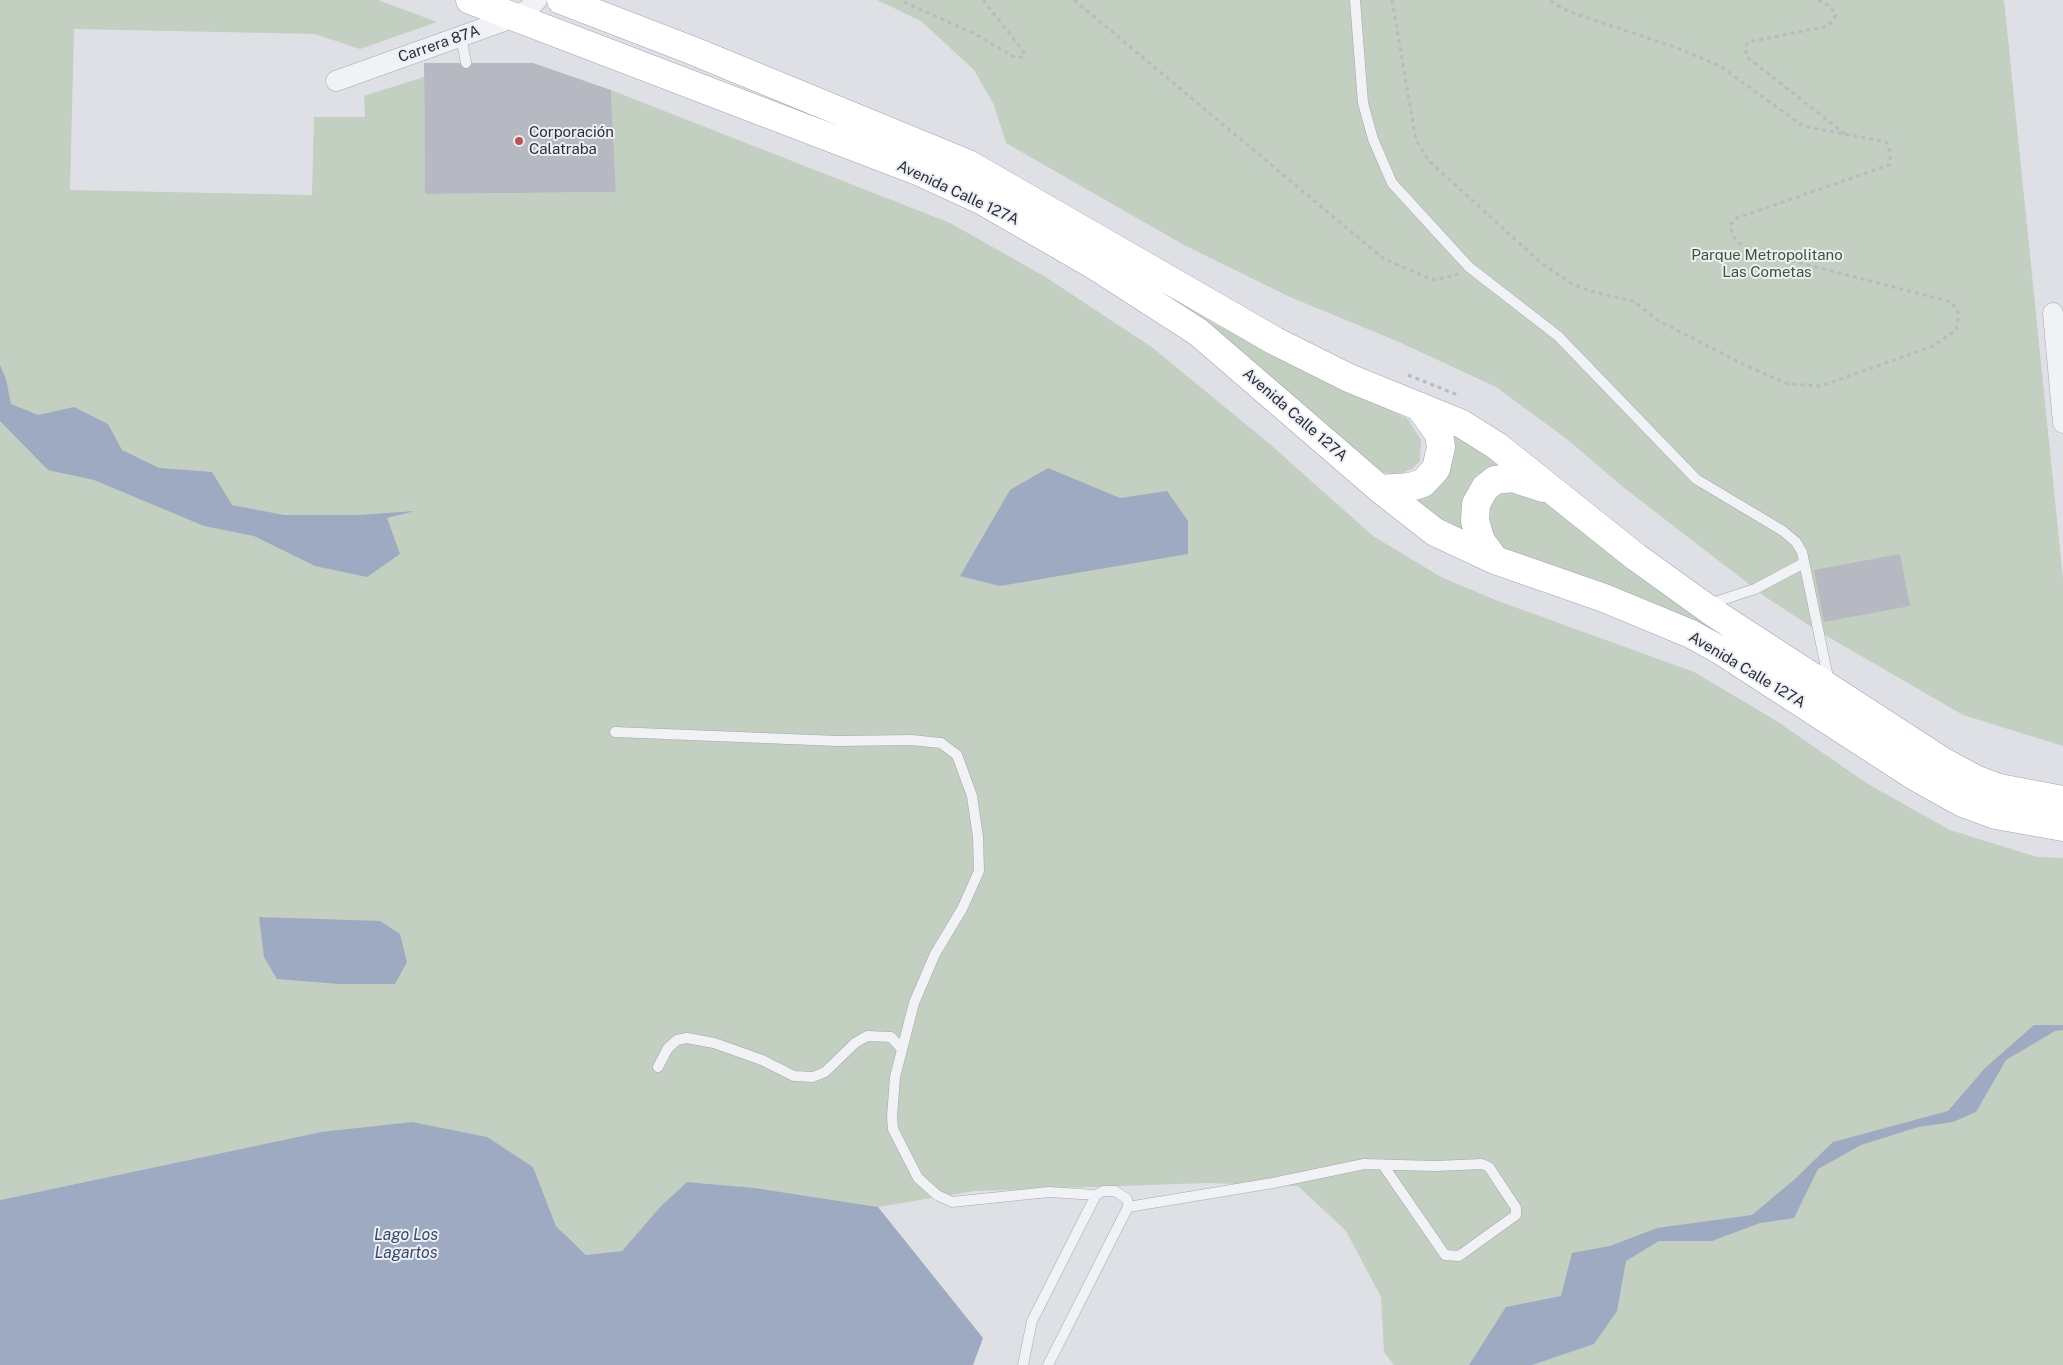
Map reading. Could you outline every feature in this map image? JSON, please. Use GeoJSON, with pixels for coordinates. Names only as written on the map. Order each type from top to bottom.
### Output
{"type":"FeatureCollection","features":[{"type":"Feature","properties":{"kind":"main road","name":"Avenida Calle 127A"},"geometry":{"type":"LineString","coordinates":[[470,0],[920,172],[1015,219],[1097,267],[1198,332],[1380,489],[1435,532],[1495,560],[1604,598],[1698,638],[1735,659],[1916,777],[1962,803],[1996,815],[2063,827]]}},
{"type":"Feature","properties":{"kind":"main road","name":"Avenida Calle 127A"},"geometry":{"type":"LineString","coordinates":[[561,0],[708,57],[968,164],[1275,341],[1349,378],[1449,417],[1482,436],[1704,606],[1942,762],[1977,780],[1999,788],[2063,800]]}},
{"type":"Feature","properties":{"kind":"main road"},"geometry":{"type":"LineString","coordinates":[[1380,489],[1394,489],[1417,485],[1430,477],[1436,469],[1442,447],[1439,434],[1419,406]]}},
{"type":"Feature","properties":{"kind":"main road"},"geometry":{"type":"LineString","coordinates":[[1495,560],[1481,541],[1475,521],[1476,504],[1485,488],[1495,480],[1512,478],[1553,492]]}},
{"type":"Feature","properties":{"kind":"street","name":"Carrera 87A"},"geometry":{"type":"LineString","coordinates":[[336,81],[515,17],[528,10],[537,0]]}},
{"type":"Feature","properties":{"kind":"street"},"geometry":{"type":"LineString","coordinates":[[2053,313],[2063,423]]}},
{"type":"Feature","properties":{"kind":"lane"},"geometry":{"type":"LineString","coordinates":[[1355,0],[1363,103],[1373,139],[1392,182],[1469,267],[1558,336],[1696,479],[1783,531],[1796,542],[1802,552],[1830,689]]}},
{"type":"Feature","properties":{"kind":"lane"},"geometry":{"type":"LineString","coordinates":[[461,36],[466,63]]}},
{"type":"Feature","properties":{"kind":"lane"},"geometry":{"type":"LineString","coordinates":[[1704,606],[1755,589],[1804,563]]}},
{"type":"Feature","properties":{"kind":"lane"},"geometry":{"type":"LineString","coordinates":[[615,732],[838,741],[911,740],[941,743],[957,755],[972,796],[978,837],[979,871],[962,909],[935,954],[914,1003],[895,1076],[893,1129],[918,1178],[937,1195],[952,1202],[1049,1192],[1096,1196]]}},
{"type":"Feature","properties":{"kind":"lane"},"geometry":{"type":"LineString","coordinates":[[658,1067],[668,1048],[678,1040],[687,1038],[714,1043],[762,1060],[794,1076],[813,1077],[825,1072],[855,1043],[867,1036],[891,1037],[902,1049]]}},
{"type":"Feature","properties":{"kind":"lane"},"geometry":{"type":"LineString","coordinates":[[1128,1207],[1364,1164],[1482,1164],[1489,1167],[1517,1212],[1459,1256],[1445,1255],[1383,1165]]}},
{"type":"Feature","properties":{"kind":"lane"},"geometry":{"type":"LineString","coordinates":[[1022,1365],[1032,1321],[1096,1196],[1103,1190],[1115,1192],[1127,1199],[1128,1207],[1048,1365]]}},
{"type":"Feature","properties":{"kind":"path"},"geometry":{"type":"LineString","coordinates":[[904,2],[973,33],[1016,58],[1023,57],[1024,52],[983,0]]}},
{"type":"Feature","properties":{"kind":"path"},"geometry":{"type":"LineString","coordinates":[[1074,0],[1384,259],[1434,280],[1455,276],[1469,267]]}},
{"type":"Feature","properties":{"kind":"path"},"geometry":{"type":"LineString","coordinates":[[1392,0],[1416,140],[1429,161],[1540,262],[1574,285],[1597,294],[1633,300],[1659,321],[1747,366],[1788,384],[1822,386],[1933,346],[1956,330],[1959,314],[1952,302],[1754,250],[1739,243],[1732,236],[1730,225],[1738,218],[1889,165],[1891,153],[1886,142],[1803,126],[1720,66],[1675,47],[1570,12],[1548,0]]}},
{"type":"Feature","properties":{"kind":"path"},"geometry":{"type":"LineString","coordinates":[[1818,0],[1831,7],[1836,15],[1828,26],[1748,42],[1745,48],[1747,57],[1846,135]]}},
{"type":"Feature","properties":{"kind":"green space"},"geometry":{"type":"Polygon","coordinates":[[[0,0],[378,0],[437,22],[360,49],[315,34],[74,29],[70,190],[312,195],[314,117],[365,117],[364,96],[424,77],[425,194],[616,192],[611,90],[950,223],[1044,276],[1153,348],[1272,446],[1373,536],[1441,577],[1498,601],[1694,672],[1775,720],[1868,784],[1950,830],[2037,857],[2063,858],[2063,1365],[1394,1365],[1384,1352],[1381,1297],[1346,1231],[1298,1186],[1208,1183],[974,1191],[878,1207],[755,1188],[687,1182],[661,1206],[622,1251],[586,1255],[556,1226],[533,1167],[321,1132],[0,1200],[0,0]]]}},
{"type":"Feature","properties":{"kind":"green space","name":"Parque Metropolitano Las Cometas"},"geometry":{"type":"Polygon","coordinates":[[[877,0],[2004,0],[2063,579],[2063,746],[1963,715],[1818,631],[1767,598],[1623,487],[1568,440],[1496,387],[1399,342],[1290,297],[1184,245],[1006,143],[994,105],[974,70],[921,21],[877,0]]]}},
{"type":"Feature","properties":{"kind":"green space"},"geometry":{"type":"Polygon","coordinates":[[[1012,201],[1217,325],[1408,419],[1421,440],[1420,461],[1412,469],[1402,473],[1380,472],[1012,201]]]}},
{"type":"Feature","properties":{"kind":"green space"},"geometry":{"type":"Polygon","coordinates":[[[1447,429],[1509,469],[1469,540],[1405,497],[1447,429]]]}},
{"type":"Feature","properties":{"kind":"green space"},"geometry":{"type":"Polygon","coordinates":[[[1510,487],[1540,495],[1707,624],[1918,762],[1972,789],[1969,795],[1503,551],[1485,527],[1489,502],[1498,493],[1510,487]]]}},
{"type":"Feature","properties":{"kind":"water"},"geometry":{"type":"Polygon","coordinates":[[[0,365],[6,379],[11,404],[38,415],[74,407],[108,424],[122,450],[159,468],[212,472],[232,505],[284,515],[359,515],[415,511],[387,518],[400,554],[367,577],[315,566],[254,536],[204,526],[94,480],[48,470],[0,421],[0,365]]]}},
{"type":"Feature","properties":{"kind":"water"},"geometry":{"type":"Polygon","coordinates":[[[1048,468],[1120,498],[1167,491],[1188,521],[1188,554],[1000,586],[960,576],[1010,490],[1048,468]]]}},
{"type":"Feature","properties":{"kind":"water"},"geometry":{"type":"Polygon","coordinates":[[[259,917],[380,921],[400,934],[407,962],[395,984],[339,984],[277,979],[264,957],[259,917]]]}},
{"type":"Feature","properties":{"kind":"water"},"geometry":{"type":"Polygon","coordinates":[[[2034,1025],[2063,1025],[2063,1030],[2055,1031],[2006,1060],[1976,1112],[1953,1122],[1918,1127],[1861,1145],[1818,1169],[1794,1218],[1760,1223],[1712,1241],[1659,1241],[1626,1261],[1617,1311],[1594,1344],[1532,1365],[1469,1365],[1506,1307],[1561,1296],[1572,1253],[1610,1246],[1657,1228],[1752,1215],[1795,1179],[1833,1142],[1948,1111],[1985,1068],[2034,1025]]]}},
{"type":"Feature","properties":{"kind":"water","name":"Lago Los Lagartos"},"geometry":{"type":"Polygon","coordinates":[[[412,1122],[487,1137],[533,1167],[556,1226],[586,1255],[622,1251],[661,1206],[687,1182],[755,1188],[878,1207],[983,1338],[973,1365],[0,1365],[0,1200],[321,1132],[412,1122]]]}},
{"type":"Feature","properties":{"kind":"building","name":"Corporación Calatraba"},"geometry":{"type":"Polygon","coordinates":[[[424,63],[533,63],[611,90],[616,192],[425,194],[424,63]]]}},
{"type":"Feature","properties":{"kind":"building"},"geometry":{"type":"Polygon","coordinates":[[[1900,554],[1910,606],[1824,622],[1814,570],[1900,554]]]}},
{"type":"Feature","properties":{"kind":"place","name":"Corporación Calatraba"},"geometry":{"type":"Point","coordinates":[519,141]}}]}
